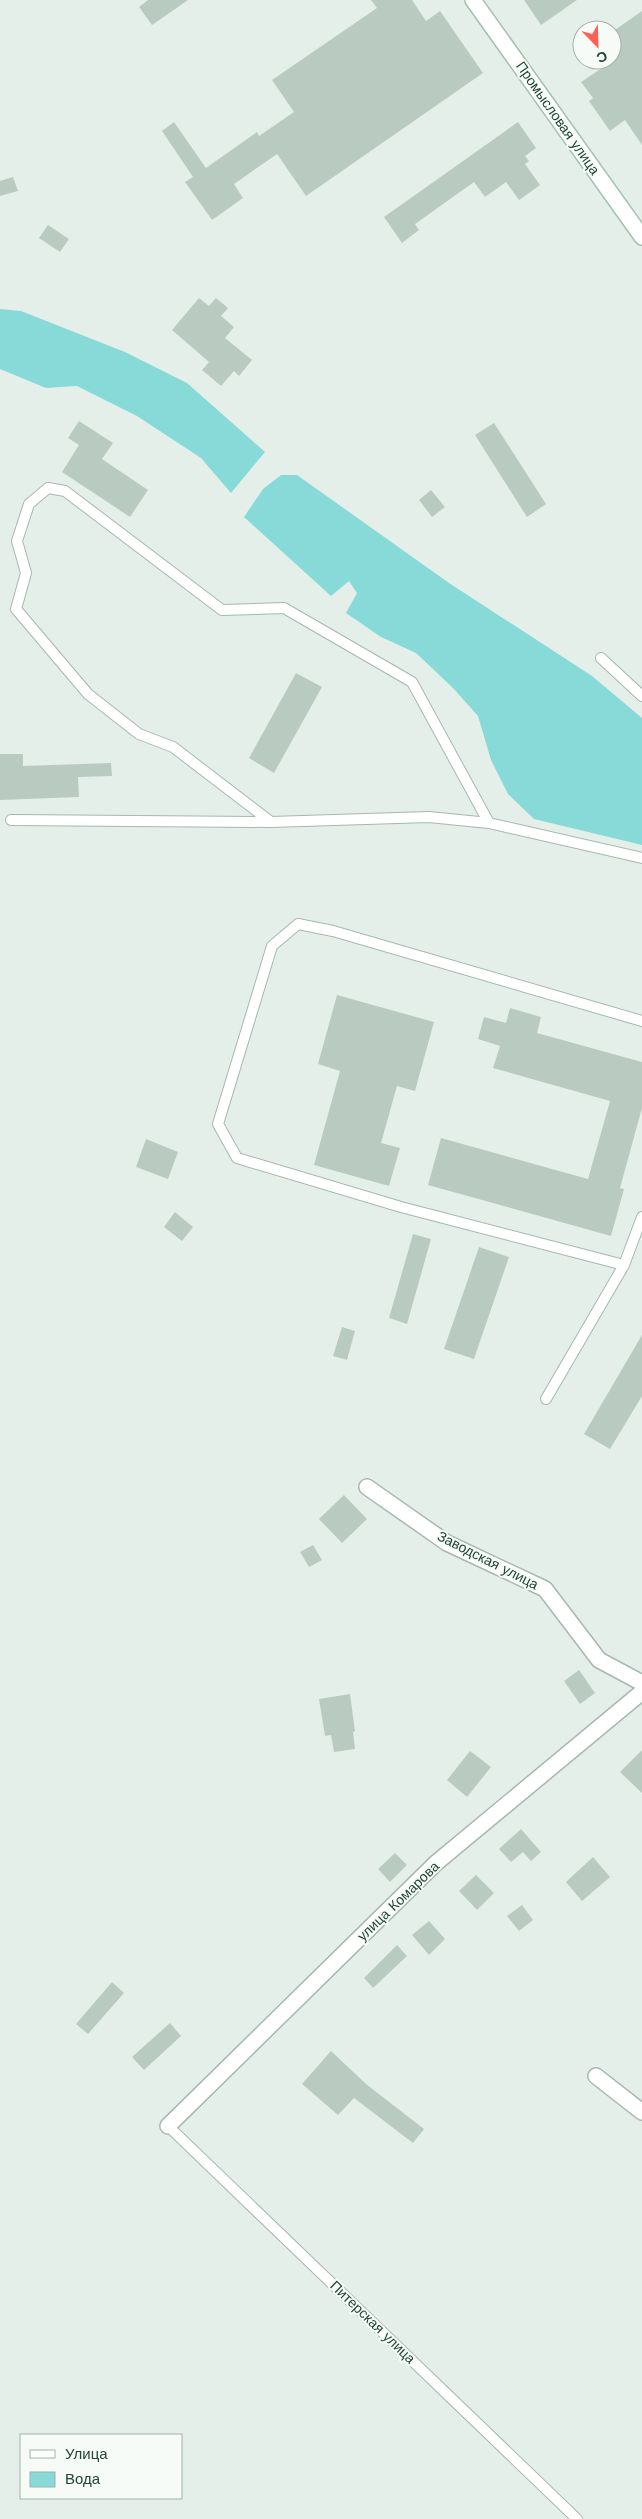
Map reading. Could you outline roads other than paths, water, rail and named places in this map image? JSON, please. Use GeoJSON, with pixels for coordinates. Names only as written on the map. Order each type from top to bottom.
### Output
{"type":"FeatureCollection","features":[{"type":"Feature","properties":{"kind":"street","name":"Промысловая улица"},"geometry":{"type":"LineString","coordinates":[[473,0],[642,236]]}},
{"type":"Feature","properties":{"kind":"street","name":"Заводская улица"},"geometry":{"type":"LineString","coordinates":[[367,1488],[447,1543],[545,1589],[599,1660],[642,1683]]}},
{"type":"Feature","properties":{"kind":"street","name":"улица Комарова"},"geometry":{"type":"LineString","coordinates":[[168,2126],[436,1863],[642,1692]]}},
{"type":"Feature","properties":{"kind":"street"},"geometry":{"type":"LineString","coordinates":[[596,2076],[642,2112]]}},
{"type":"Feature","properties":{"kind":"lane"},"geometry":{"type":"LineString","coordinates":[[271,822],[173,747],[139,734],[88,694],[16,609],[26,573],[17,541],[29,504],[48,488],[65,491],[222,610],[284,608],[412,682],[489,823]]}},
{"type":"Feature","properties":{"kind":"lane"},"geometry":{"type":"LineString","coordinates":[[601,658],[642,696]]}},
{"type":"Feature","properties":{"kind":"lane"},"geometry":{"type":"LineString","coordinates":[[11,820],[271,822],[429,817],[489,823],[642,858]]}},
{"type":"Feature","properties":{"kind":"lane"},"geometry":{"type":"LineString","coordinates":[[624,1265],[400,1207],[236,1158],[218,1124],[272,946],[298,924],[333,931],[642,1021]]}},
{"type":"Feature","properties":{"kind":"lane"},"geometry":{"type":"LineString","coordinates":[[546,1399],[624,1265],[642,1217]]}},
{"type":"Feature","properties":{"kind":"lane","name":"Питерская улица"},"geometry":{"type":"LineString","coordinates":[[168,2126],[577,2519]]}},
{"type":"Feature","properties":{"kind":"water"},"geometry":{"type":"Polygon","coordinates":[[[0,309],[21,311],[125,352],[187,383],[265,452],[231,493],[201,458],[137,416],[77,386],[46,388],[0,369],[0,309]]]}},
{"type":"Feature","properties":{"kind":"water"},"geometry":{"type":"Polygon","coordinates":[[[281,475],[297,475],[449,583],[592,676],[642,718],[642,845],[534,819],[508,794],[491,760],[478,716],[453,688],[416,653],[381,637],[346,613],[357,593],[349,581],[331,596],[244,517],[263,489],[281,475]]]}}]}
